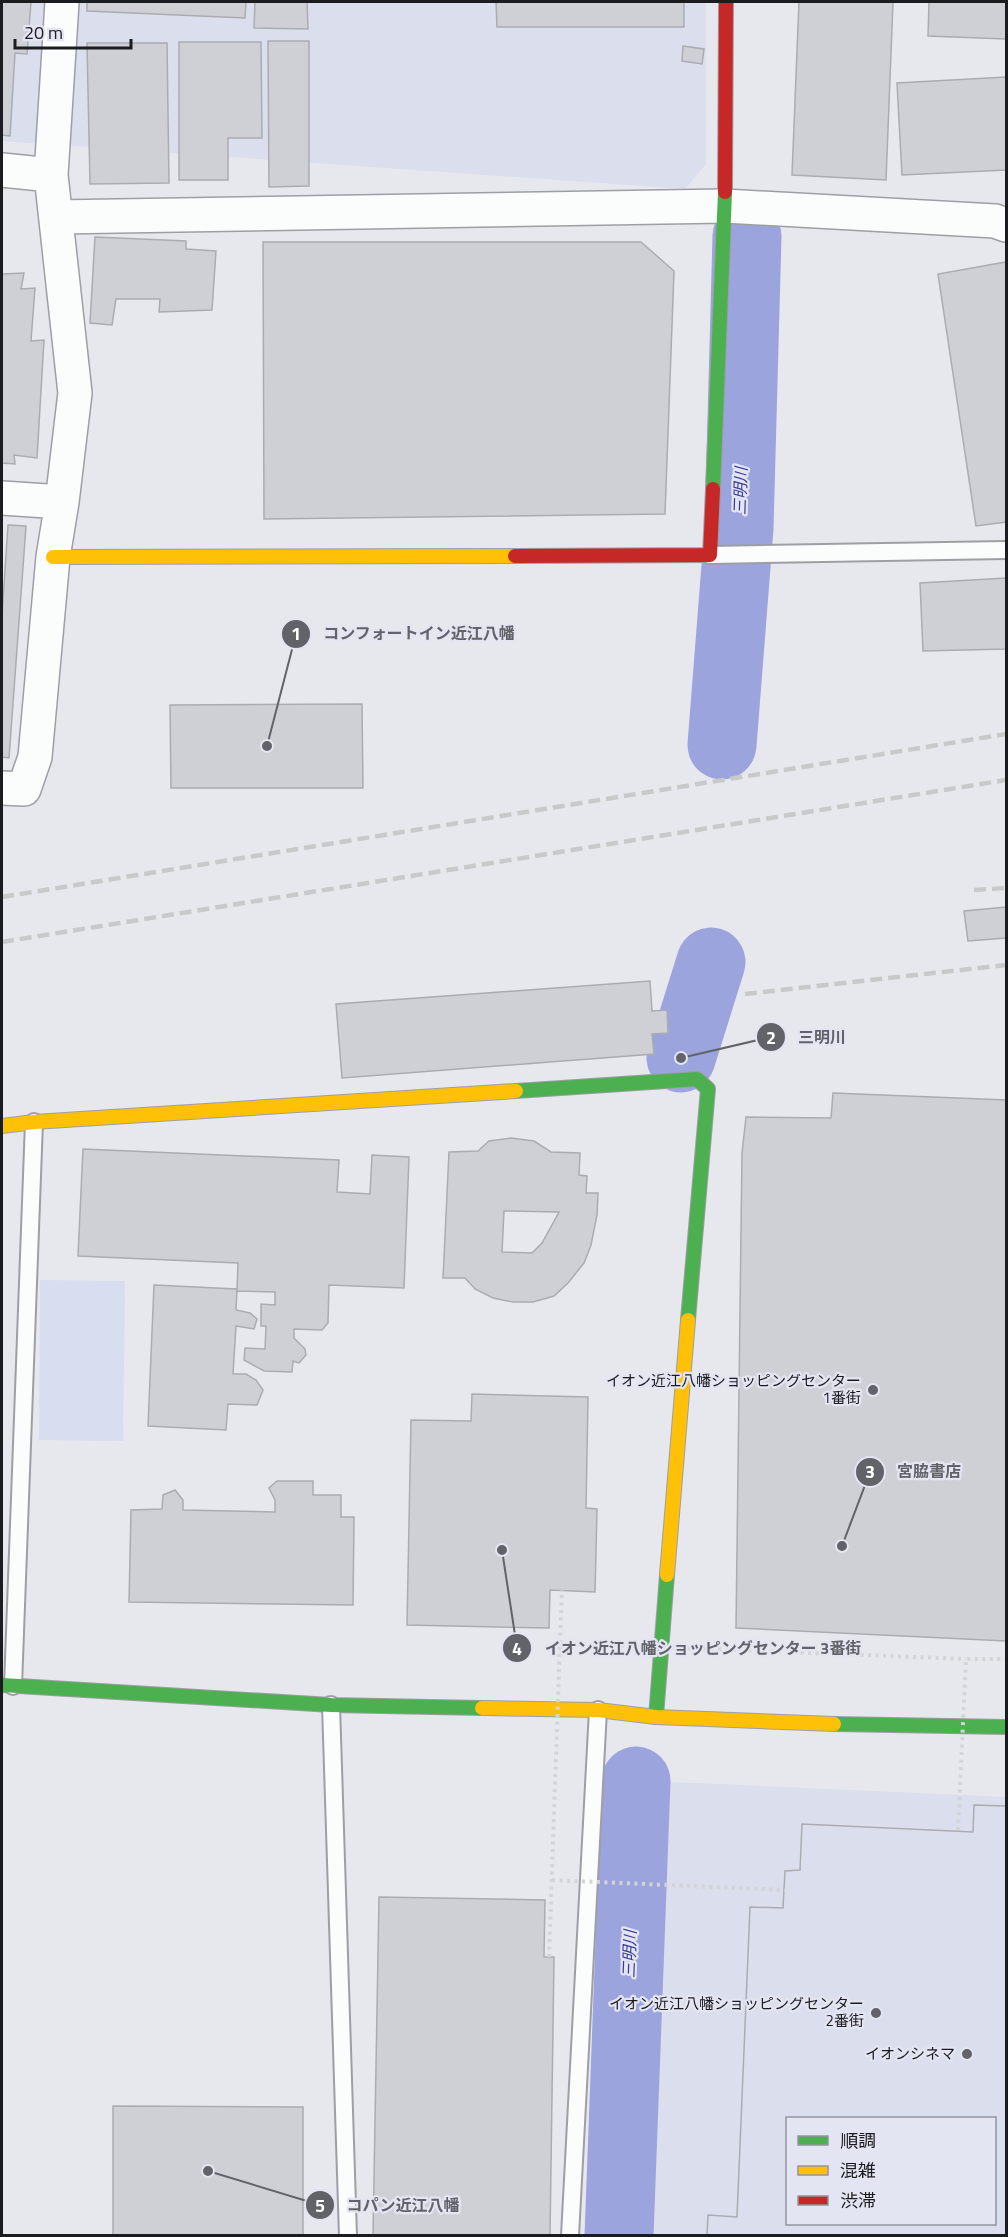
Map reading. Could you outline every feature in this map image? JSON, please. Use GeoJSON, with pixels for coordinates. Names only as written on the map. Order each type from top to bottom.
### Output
{"type":"FeatureCollection","features":[{"type":"Feature","properties":{"kind":"street"},"geometry":{"type":"LineString","coordinates":[[2,788],[24,789],[35,757],[52,557],[62,502],[75,393],[51,175],[62,2]]}},
{"type":"Feature","properties":{"kind":"street"},"geometry":{"type":"LineString","coordinates":[[52,557],[717,555],[726,2]]}},
{"type":"Feature","properties":{"kind":"street"},"geometry":{"type":"LineString","coordinates":[[2,170],[51,175]]}},
{"type":"Feature","properties":{"kind":"street"},"geometry":{"type":"LineString","coordinates":[[56,217],[724,206],[995,221],[1006,225]]}},
{"type":"Feature","properties":{"kind":"street"},"geometry":{"type":"LineString","coordinates":[[2,498],[62,502]]}},
{"type":"Feature","properties":{"kind":"street"},"geometry":{"type":"LineString","coordinates":[[2,1126],[34,1122],[697,1079],[703,1084],[708,1089],[656,1717]]}},
{"type":"Feature","properties":{"kind":"street"},"geometry":{"type":"LineString","coordinates":[[7,1685],[331,1705],[598,1710],[656,1717],[776,1723],[1006,1728]]}},
{"type":"Feature","properties":{"kind":"lane"},"geometry":{"type":"LineString","coordinates":[[717,555],[1006,550]]}},
{"type":"Feature","properties":{"kind":"lane"},"geometry":{"type":"LineString","coordinates":[[7,1685],[34,1122]]}},
{"type":"Feature","properties":{"kind":"lane"},"geometry":{"type":"LineString","coordinates":[[331,1705],[348,2235]]}},
{"type":"Feature","properties":{"kind":"lane"},"geometry":{"type":"LineString","coordinates":[[570,2235],[598,1710]]}},
{"type":"Feature","properties":{"kind":"path"},"geometry":{"type":"LineString","coordinates":[[549,1957],[562,1590]]}},
{"type":"Feature","properties":{"kind":"path"},"geometry":{"type":"LineString","coordinates":[[560,1644],[1006,1659]]}},
{"type":"Feature","properties":{"kind":"path"},"geometry":{"type":"LineString","coordinates":[[958,1830],[966,1659]]}},
{"type":"Feature","properties":{"kind":"path"},"geometry":{"type":"LineString","coordinates":[[552,1880],[785,1890]]}},
{"type":"Feature","properties":{"kind":"shaded area"},"geometry":{"type":"Polygon","coordinates":[[[2,2],[706,2],[706,164],[685,189],[2,141],[2,2]]]}},
{"type":"Feature","properties":{"kind":"shaded area"},"geometry":{"type":"Polygon","coordinates":[[[40,1280],[125,1281],[123,1441],[39,1440],[40,1280]]]}},
{"type":"Feature","properties":{"kind":"shaded area"},"geometry":{"type":"Polygon","coordinates":[[[651,1781],[1006,1797],[1006,2235],[635,2236],[651,1781]]]}},
{"type":"Feature","properties":{"kind":"building"},"geometry":{"type":"Polygon","coordinates":[[[2,2],[31,2],[27,54],[15,53],[10,136],[2,135],[2,2]]]}},
{"type":"Feature","properties":{"kind":"building"},"geometry":{"type":"Polygon","coordinates":[[[87,2],[246,2],[245,18],[87,11],[87,2]]]}},
{"type":"Feature","properties":{"kind":"building"},"geometry":{"type":"Polygon","coordinates":[[[255,2],[307,2],[308,29],[254,28],[255,2]]]}},
{"type":"Feature","properties":{"kind":"building"},"geometry":{"type":"Polygon","coordinates":[[[496,2],[684,2],[684,27],[497,27],[496,2]]]}},
{"type":"Feature","properties":{"kind":"building"},"geometry":{"type":"Polygon","coordinates":[[[799,2],[893,2],[886,180],[792,175],[799,2]]]}},
{"type":"Feature","properties":{"kind":"building"},"geometry":{"type":"Polygon","coordinates":[[[929,2],[1006,2],[1006,39],[928,36],[929,2]]]}},
{"type":"Feature","properties":{"kind":"building"},"geometry":{"type":"Polygon","coordinates":[[[268,41],[309,41],[309,186],[269,187],[268,41]]]}},
{"type":"Feature","properties":{"kind":"building"},"geometry":{"type":"Polygon","coordinates":[[[179,42],[261,42],[262,138],[228,138],[228,180],[179,180],[179,42]]]}},
{"type":"Feature","properties":{"kind":"building"},"geometry":{"type":"Polygon","coordinates":[[[87,43],[167,43],[169,183],[90,184],[87,43]]]}},
{"type":"Feature","properties":{"kind":"building"},"geometry":{"type":"Polygon","coordinates":[[[683,46],[704,49],[702,64],[682,61],[683,46]]]}},
{"type":"Feature","properties":{"kind":"building"},"geometry":{"type":"Polygon","coordinates":[[[1006,77],[1006,170],[902,175],[897,83],[1006,77]]]}},
{"type":"Feature","properties":{"kind":"building"},"geometry":{"type":"Polygon","coordinates":[[[95,237],[186,241],[186,249],[216,251],[212,310],[159,312],[160,299],[116,299],[112,325],[90,323],[95,237]]]}},
{"type":"Feature","properties":{"kind":"building"},"geometry":{"type":"Polygon","coordinates":[[[263,242],[641,242],[674,271],[665,514],[264,519],[263,242]]]}},
{"type":"Feature","properties":{"kind":"building"},"geometry":{"type":"Polygon","coordinates":[[[1006,262],[1006,522],[976,526],[938,274],[1006,262]]]}},
{"type":"Feature","properties":{"kind":"building"},"geometry":{"type":"Polygon","coordinates":[[[24,273],[21,289],[35,288],[31,341],[44,340],[37,458],[14,455],[15,464],[2,463],[2,274],[24,273]]]}},
{"type":"Feature","properties":{"kind":"building"},"geometry":{"type":"Polygon","coordinates":[[[8,525],[26,526],[9,758],[2,757],[2,615],[8,525]]]}},
{"type":"Feature","properties":{"kind":"building"},"geometry":{"type":"Polygon","coordinates":[[[1006,578],[1006,649],[923,651],[920,583],[1006,578]]]}},
{"type":"Feature","properties":{"kind":"building"},"geometry":{"type":"Polygon","coordinates":[[[362,704],[363,788],[171,788],[170,705],[362,704]]]}},
{"type":"Feature","properties":{"kind":"building"},"geometry":{"type":"Polygon","coordinates":[[[1006,907],[1006,938],[968,941],[964,911],[1006,907]]]}},
{"type":"Feature","properties":{"kind":"building"},"geometry":{"type":"Polygon","coordinates":[[[650,981],[652,1011],[667,1010],[668,1033],[652,1034],[654,1054],[342,1078],[336,1004],[650,981]]]}},
{"type":"Feature","properties":{"kind":"building","name":"イオン近江八幡ショッピングセンター 1番街"},"geometry":{"type":"Polygon","coordinates":[[[833,1093],[1006,1100],[1006,1641],[736,1628],[742,1153],[746,1117],[831,1118],[833,1093]]]}},
{"type":"Feature","properties":{"kind":"building"},"geometry":{"type":"Polygon","coordinates":[[[511,1138],[534,1141],[551,1152],[580,1153],[579,1175],[587,1176],[586,1193],[598,1193],[597,1215],[591,1245],[584,1263],[554,1296],[533,1302],[513,1302],[493,1298],[475,1289],[465,1278],[443,1278],[449,1152],[478,1151],[489,1141],[511,1138]],[[504,1211],[502,1252],[532,1253],[542,1243],[559,1212],[504,1211]]]}},
{"type":"Feature","properties":{"kind":"building"},"geometry":{"type":"Polygon","coordinates":[[[83,1149],[339,1160],[337,1192],[370,1194],[372,1155],[409,1157],[404,1288],[329,1285],[328,1323],[322,1330],[294,1329],[294,1338],[305,1349],[306,1355],[299,1363],[293,1361],[292,1372],[264,1371],[244,1360],[245,1348],[265,1349],[266,1326],[261,1326],[261,1304],[275,1305],[275,1292],[237,1291],[238,1263],[78,1256],[83,1149]]]}},
{"type":"Feature","properties":{"kind":"building"},"geometry":{"type":"Polygon","coordinates":[[[154,1285],[237,1289],[236,1310],[250,1313],[257,1319],[254,1329],[236,1326],[233,1374],[246,1374],[256,1380],[263,1390],[257,1405],[228,1404],[226,1430],[148,1426],[154,1285]]]}},
{"type":"Feature","properties":{"kind":"building"},"geometry":{"type":"Polygon","coordinates":[[[472,1394],[588,1397],[586,1508],[597,1509],[595,1592],[550,1590],[549,1628],[407,1625],[411,1420],[471,1421],[472,1394]]]}},
{"type":"Feature","properties":{"kind":"building"},"geometry":{"type":"Polygon","coordinates":[[[277,1481],[313,1481],[313,1495],[341,1495],[341,1517],[354,1517],[353,1605],[129,1602],[131,1510],[162,1509],[163,1495],[175,1490],[183,1500],[183,1510],[275,1512],[275,1500],[269,1488],[277,1481]]]}},
{"type":"Feature","properties":{"kind":"building","name":"イオン近江八幡ショッピングセンター 2番街"},"geometry":{"type":"Polygon","coordinates":[[[974,1805],[1006,1806],[1006,2236],[707,2236],[708,2215],[737,2217],[750,1907],[783,1908],[785,1871],[800,1870],[802,1824],[973,1832],[974,1805]]]}},
{"type":"Feature","properties":{"kind":"building","name":"イオン近江八幡ショッピングセンター 2番街"},"geometry":{"type":"Polygon","coordinates":[[[974,1805],[1006,1806],[1006,2236],[707,2236],[708,2215],[737,2217],[750,1907],[783,1908],[785,1871],[800,1870],[802,1824],[973,1832],[974,1805]]]}},
{"type":"Feature","properties":{"kind":"building"},"geometry":{"type":"Polygon","coordinates":[[[379,1897],[545,1900],[544,1957],[554,1957],[550,2236],[373,2236],[379,1897]]]}},
{"type":"Feature","properties":{"kind":"building"},"geometry":{"type":"Polygon","coordinates":[[[113,2106],[303,2107],[303,2236],[113,2236],[113,2106]]]}},
{"type":"Feature","properties":{"kind":"waterway","name":"三明川"},"geometry":{"type":"LineString","coordinates":[[722,745],[739,528],[747,236]]}},
{"type":"Feature","properties":{"kind":"waterway","name":"三明川"},"geometry":{"type":"LineString","coordinates":[[681,1058],[711,962]]}},
{"type":"Feature","properties":{"kind":"waterway","name":"三明川"},"geometry":{"type":"LineString","coordinates":[[619,2236],[636,1781]]}},
{"type":"Feature","properties":{"kind":"railway"},"geometry":{"type":"LineString","coordinates":[[2,897],[1006,734]]}},
{"type":"Feature","properties":{"kind":"railway"},"geometry":{"type":"LineString","coordinates":[[2,942],[1006,780]]}},
{"type":"Feature","properties":{"kind":"railway"},"geometry":{"type":"LineString","coordinates":[[974,890],[1006,888]]}},
{"type":"Feature","properties":{"kind":"railway"},"geometry":{"type":"LineString","coordinates":[[745,994],[1006,965]]}},
{"type":"Feature","properties":{"kind":"traffic: fast"},"geometry":{"type":"LineString","coordinates":[[713,489],[725,192]]}},
{"type":"Feature","properties":{"kind":"traffic: fast"},"geometry":{"type":"LineString","coordinates":[[516,1091],[697,1079],[708,1089],[688,1320]]}},
{"type":"Feature","properties":{"kind":"traffic: fast"},"geometry":{"type":"LineString","coordinates":[[656,1717],[667,1575]]}},
{"type":"Feature","properties":{"kind":"traffic: fast"},"geometry":{"type":"LineString","coordinates":[[2,1685],[331,1705],[482,1708]]}},
{"type":"Feature","properties":{"kind":"traffic: fast"},"geometry":{"type":"LineString","coordinates":[[834,1724],[1006,1727]]}},
{"type":"Feature","properties":{"kind":"traffic: slow"},"geometry":{"type":"LineString","coordinates":[[53,557],[515,556]]}},
{"type":"Feature","properties":{"kind":"traffic: slow"},"geometry":{"type":"LineString","coordinates":[[2,1126],[34,1122],[516,1091]]}},
{"type":"Feature","properties":{"kind":"traffic: slow"},"geometry":{"type":"LineString","coordinates":[[667,1575],[688,1320]]}},
{"type":"Feature","properties":{"kind":"traffic: slow"},"geometry":{"type":"LineString","coordinates":[[482,1708],[598,1710],[656,1717],[834,1724]]}},
{"type":"Feature","properties":{"kind":"traffic: jam"},"geometry":{"type":"LineString","coordinates":[[725,192],[726,2]]}},
{"type":"Feature","properties":{"kind":"traffic: jam"},"geometry":{"type":"LineString","coordinates":[[515,556],[710,555],[713,489]]}},
{"type":"Feature","properties":{"kind":"place","name":"コンフォートイン近江八幡"},"geometry":{"type":"Point","coordinates":[267,746]}},
{"type":"Feature","properties":{"kind":"place","name":"三明川"},"geometry":{"type":"Point","coordinates":[681,1058]}},
{"type":"Feature","properties":{"kind":"place","name":"イオン近江八幡ショッピングセンター 1番街"},"geometry":{"type":"Point","coordinates":[873,1390]}},
{"type":"Feature","properties":{"kind":"place","name":"宮脇書店"},"geometry":{"type":"Point","coordinates":[842,1546]}},
{"type":"Feature","properties":{"kind":"place","name":"イオン近江八幡ショッピングセンター 3番街"},"geometry":{"type":"Point","coordinates":[502,1550]}},
{"type":"Feature","properties":{"kind":"place","name":"イオン近江八幡ショッピングセンター 2番街"},"geometry":{"type":"Point","coordinates":[876,2013]}},
{"type":"Feature","properties":{"kind":"place","name":"イオンシネマ"},"geometry":{"type":"Point","coordinates":[967,2054]}},
{"type":"Feature","properties":{"kind":"place","name":"コパン近江八幡"},"geometry":{"type":"Point","coordinates":[208,2171]}}]}
